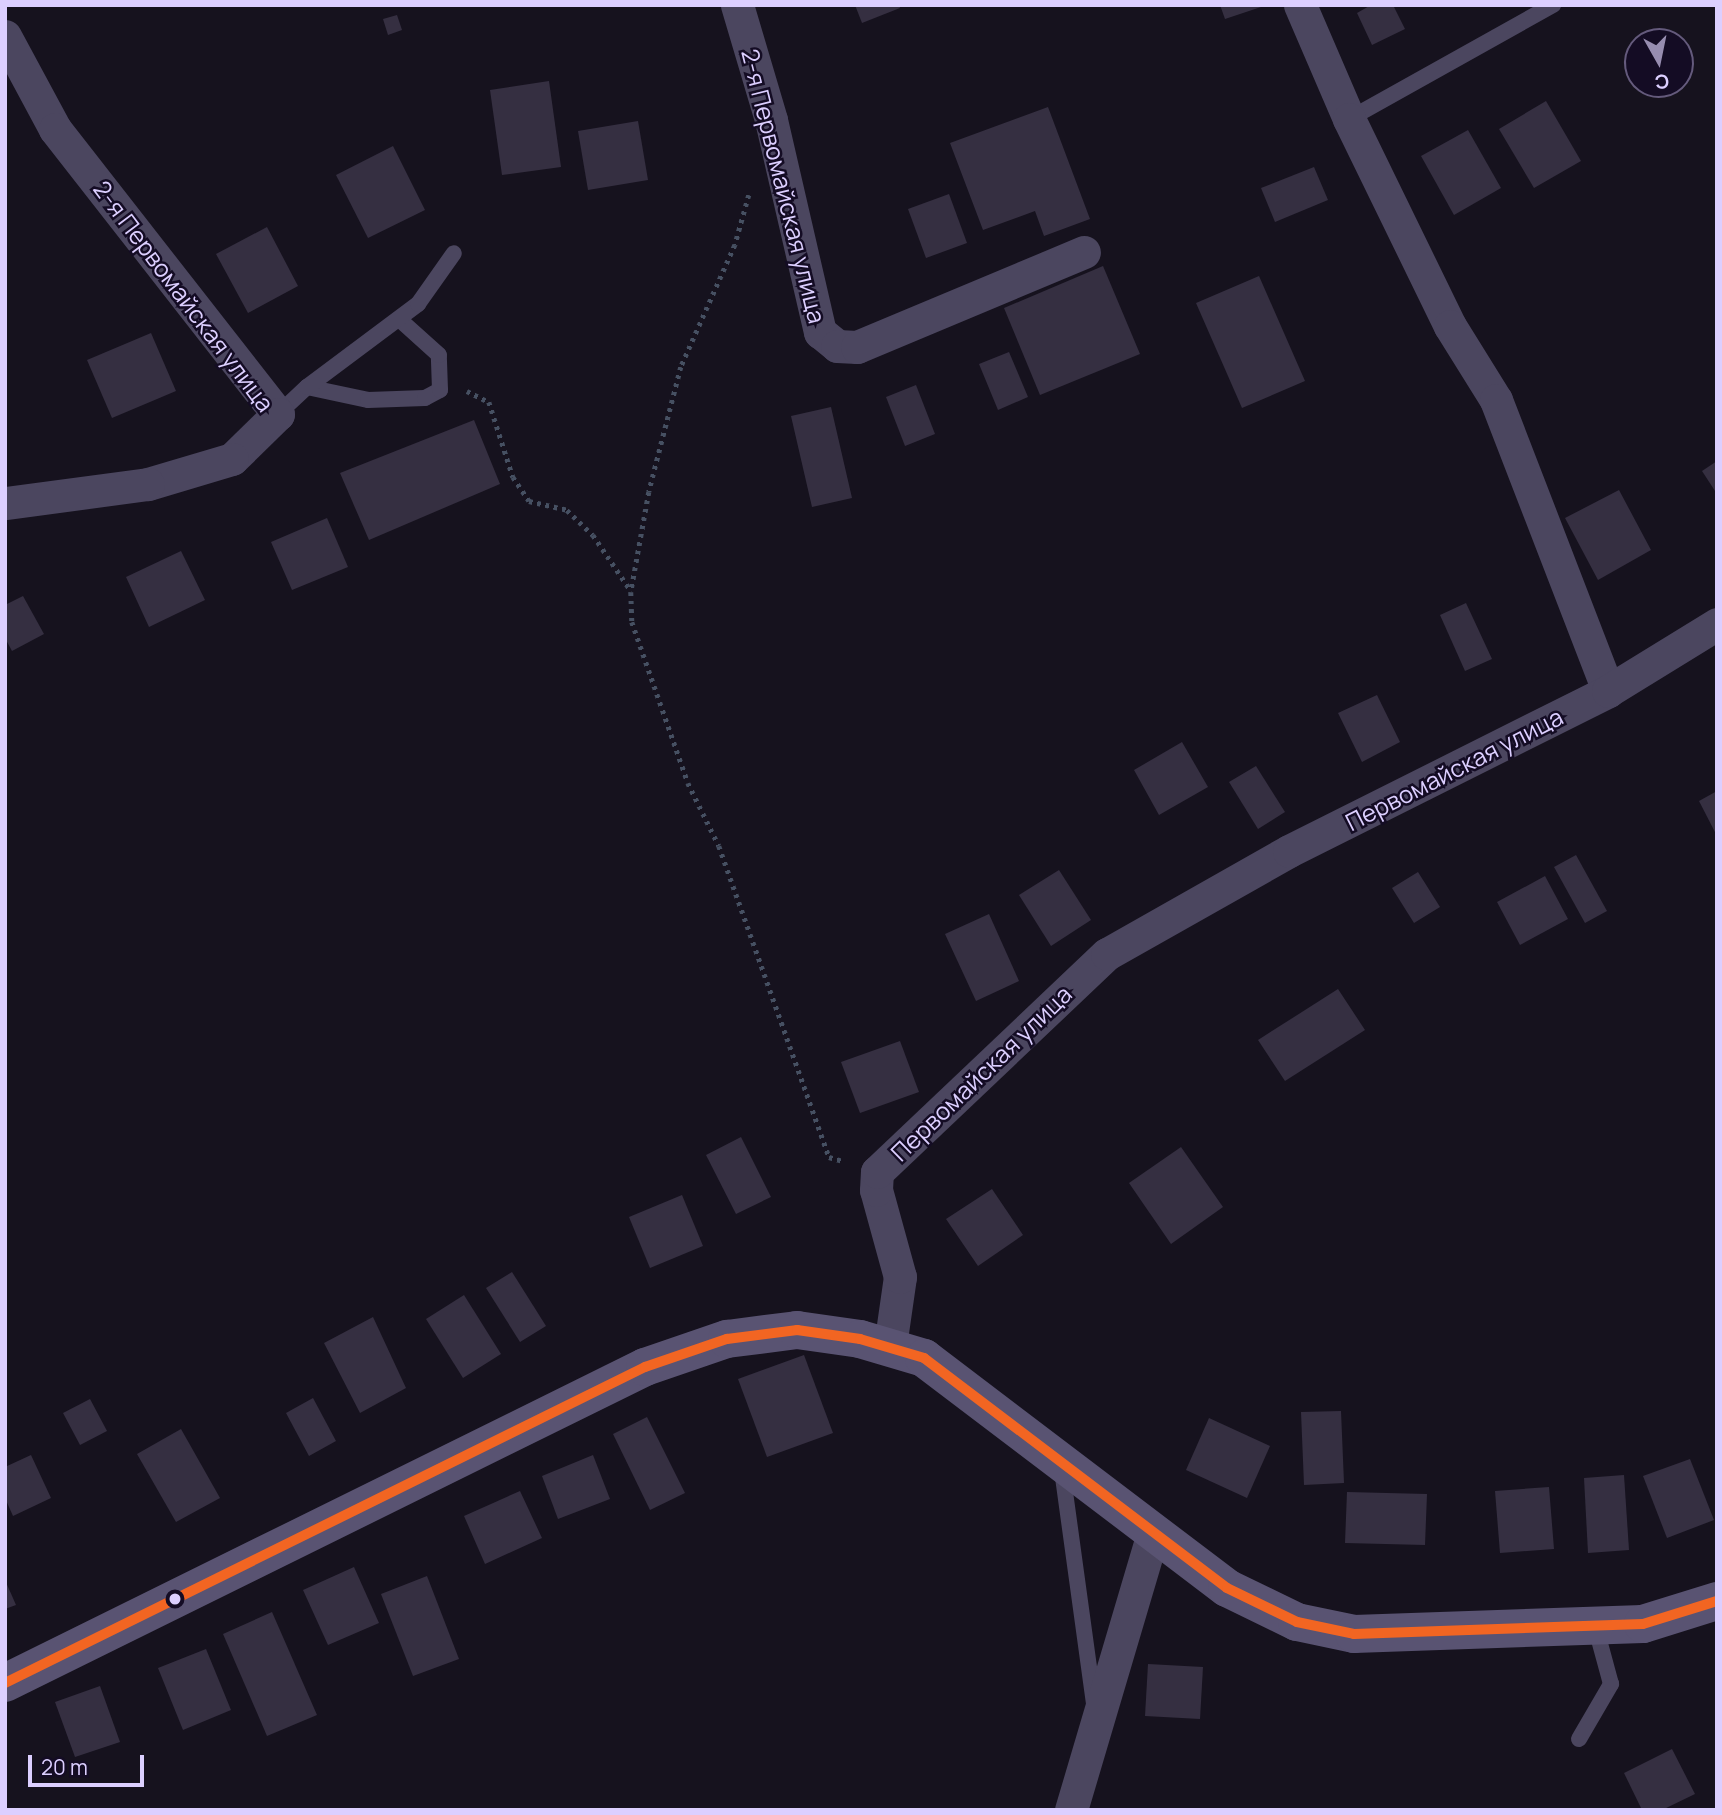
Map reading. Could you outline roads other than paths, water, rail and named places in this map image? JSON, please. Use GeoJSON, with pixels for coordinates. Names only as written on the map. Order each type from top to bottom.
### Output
{"type":"FeatureCollection","features":[{"type":"Feature","properties":{"kind":"street","name":"2-я Первомайская улица"},"geometry":{"type":"LineString","coordinates":[[737,5],[771,120],[820,332],[836,346],[857,346],[1084,252]]}},
{"type":"Feature","properties":{"kind":"street"},"geometry":{"type":"LineString","coordinates":[[1300,5],[1349,119],[1450,326],[1496,400],[1608,691]]}},
{"type":"Feature","properties":{"kind":"street","name":"2-я Первомайская улица"},"geometry":{"type":"LineString","coordinates":[[5,36],[55,129],[278,414],[232,459],[148,484],[5,503]]}},
{"type":"Feature","properties":{"kind":"street","name":"Первомайская улица"},"geometry":{"type":"LineString","coordinates":[[890,1346],[901,1277],[876,1190],[877,1172],[1107,954],[1289,851],[1608,691],[1717,624]]}},
{"type":"Feature","properties":{"kind":"street"},"geometry":{"type":"LineString","coordinates":[[5,1684],[645,1367],[727,1339],[797,1330],[890,1346],[924,1358],[1227,1588],[1297,1622],[1354,1633],[1643,1624],[1717,1601]]}},
{"type":"Feature","properties":{"kind":"street"},"geometry":{"type":"LineString","coordinates":[[1071,1810],[1154,1530]]}},
{"type":"Feature","properties":{"kind":"lane"},"geometry":{"type":"LineString","coordinates":[[1349,119],[1553,5]]}},
{"type":"Feature","properties":{"kind":"lane"},"geometry":{"type":"LineString","coordinates":[[278,414],[307,387],[418,304],[454,253]]}},
{"type":"Feature","properties":{"kind":"lane"},"geometry":{"type":"LineString","coordinates":[[307,387],[368,400],[425,398],[440,390],[439,355],[399,319]]}},
{"type":"Feature","properties":{"kind":"lane"},"geometry":{"type":"LineString","coordinates":[[1061,1460],[1097,1724]]}},
{"type":"Feature","properties":{"kind":"lane"},"geometry":{"type":"LineString","coordinates":[[1579,1739],[1611,1684],[1595,1625]]}}]}
